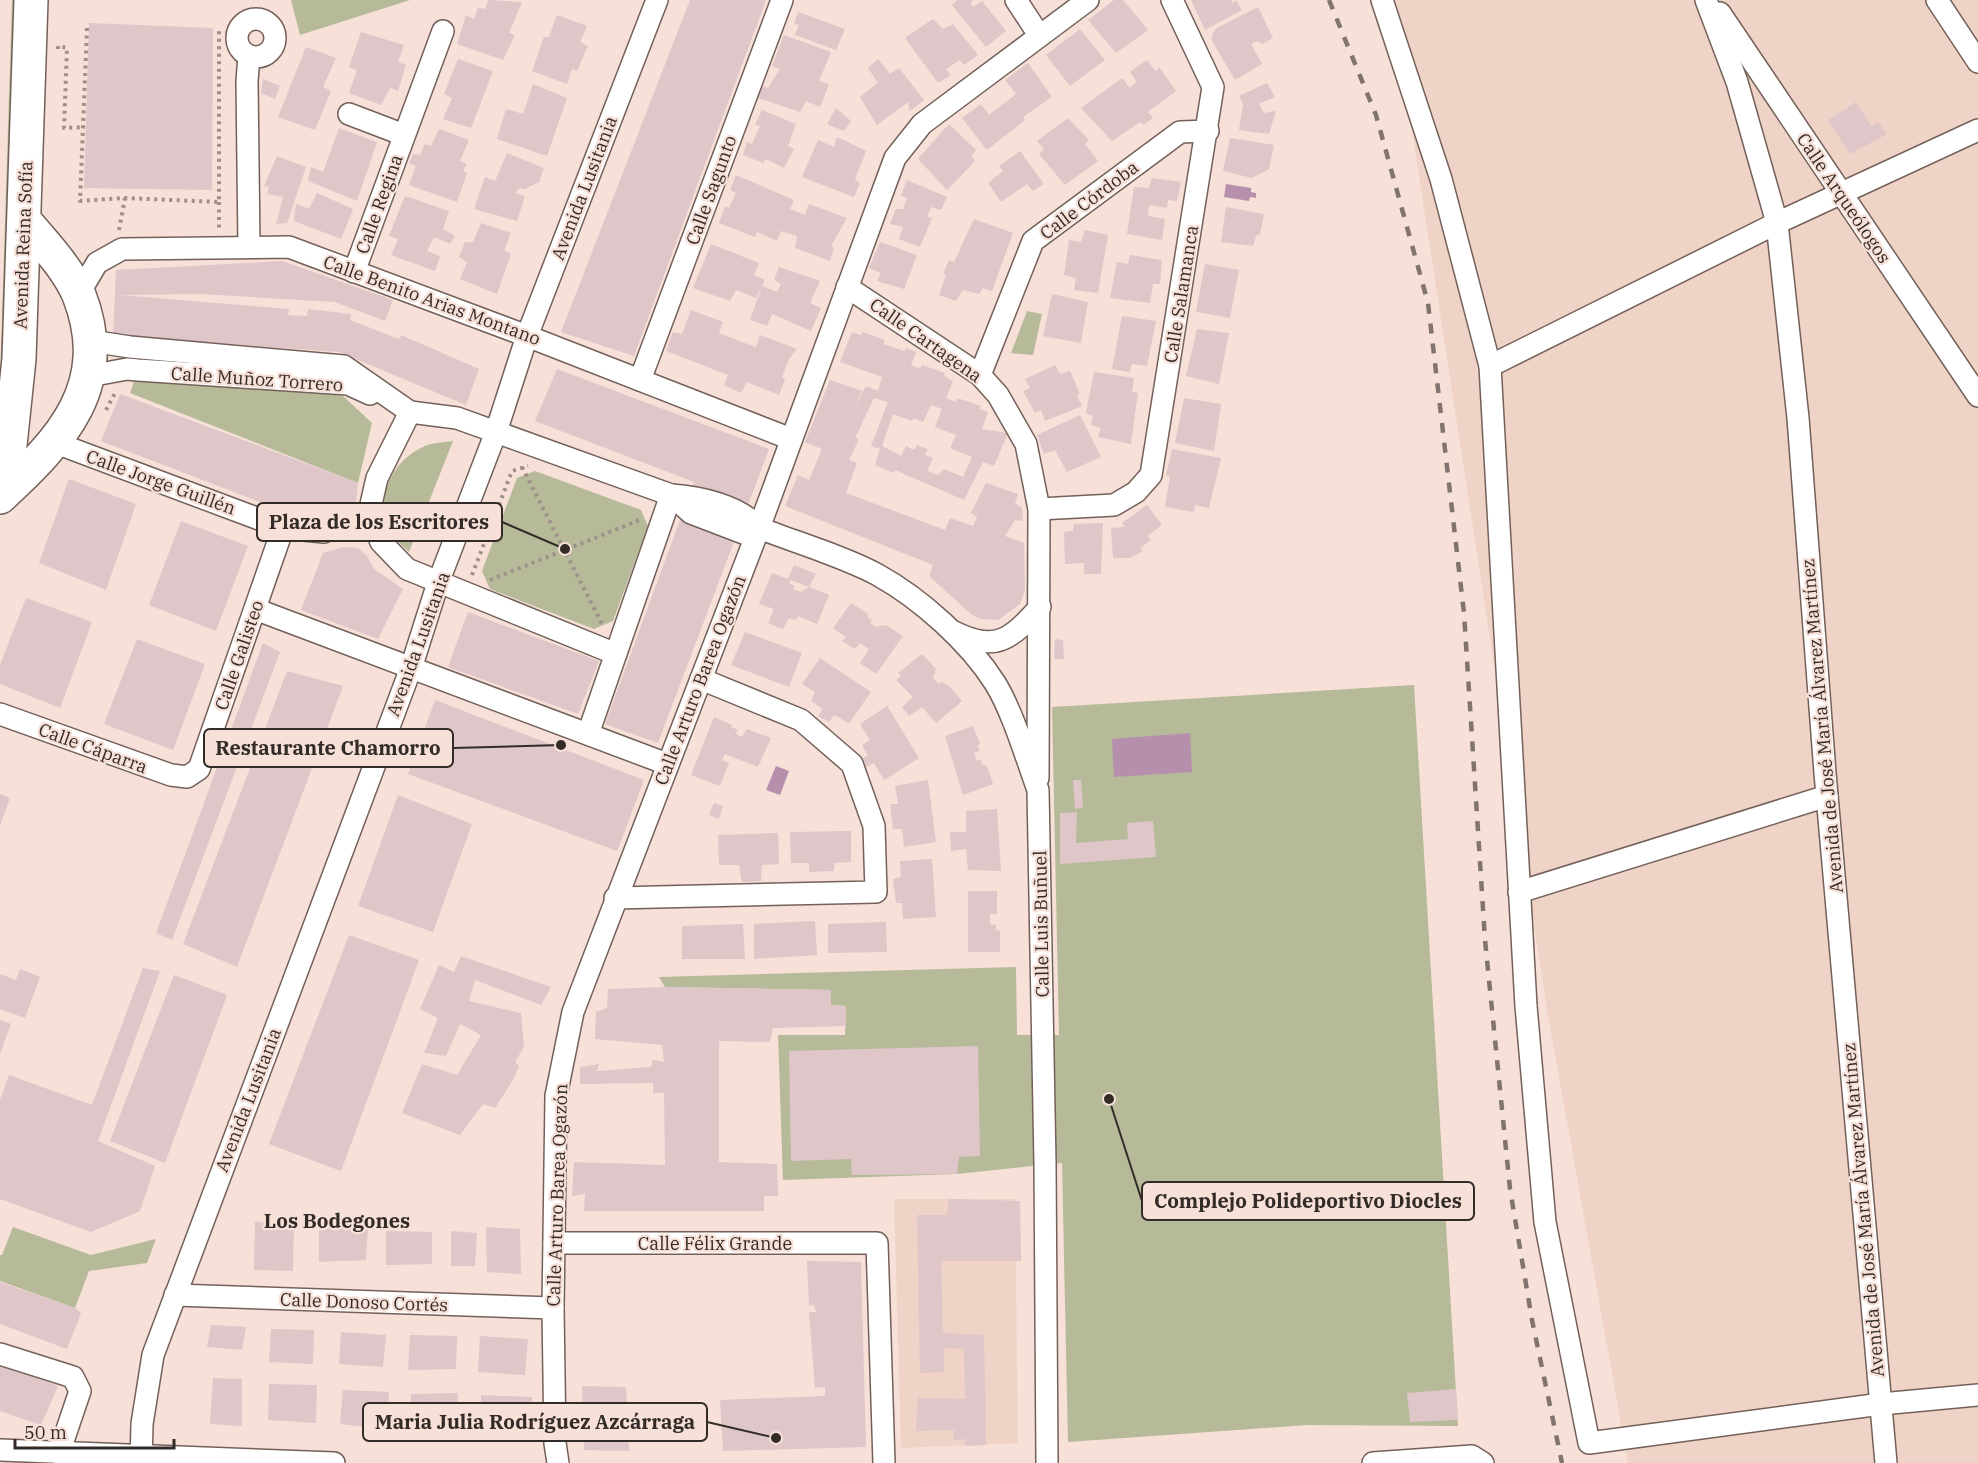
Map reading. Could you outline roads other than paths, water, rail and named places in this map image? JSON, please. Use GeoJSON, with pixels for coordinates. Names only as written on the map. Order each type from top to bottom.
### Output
{"type":"FeatureCollection","features":[{"type":"Feature","properties":{"kind":"highway","name":"Avenida Reina Sofía"},"geometry":{"type":"LineString","coordinates":[[0,488],[10,445],[19,359],[31,0]]}},
{"type":"Feature","properties":{"kind":"highway"},"geometry":{"type":"LineString","coordinates":[[0,496],[56,443],[89,376],[91,341],[78,295],[59,262],[25,221]]}},
{"type":"Feature","properties":{"kind":"street","name":"Avenida Lusitania"},"geometry":{"type":"LineString","coordinates":[[141,1460],[142,1424],[153,1355],[411,668],[438,583],[496,432],[527,336],[655,0]]}},
{"type":"Feature","properties":{"kind":"street","name":"Calle Sagunto"},"geometry":{"type":"LineString","coordinates":[[640,380],[782,0]]}},
{"type":"Feature","properties":{"kind":"street"},"geometry":{"type":"LineString","coordinates":[[1016,0],[1039,34]]}},
{"type":"Feature","properties":{"kind":"street","name":"Calle Arturo Barea Ogazón"},"geometry":{"type":"LineString","coordinates":[[558,1463],[555,1443],[553,1308],[556,1096],[573,1012],[759,528],[895,158],[922,124],[1039,34],[1088,0]]}},
{"type":"Feature","properties":{"kind":"street","name":"Calle Salamanca"},"geometry":{"type":"LineString","coordinates":[[1039,509],[1114,505],[1136,492],[1151,475],[1214,87],[1172,0]]}},
{"type":"Feature","properties":{"kind":"street"},"geometry":{"type":"LineString","coordinates":[[1382,0],[1441,178],[1490,366],[1526,1006],[1545,1222],[1589,1443],[1881,1404],[1978,1395]]}},
{"type":"Feature","properties":{"kind":"street","name":"Avenida de José María Álvarez Martínez"},"geometry":{"type":"LineString","coordinates":[[1706,0],[1737,82],[1777,223],[1798,418],[1827,796],[1886,1463]]}},
{"type":"Feature","properties":{"kind":"street","name":"Calle Arqueólogos"},"geometry":{"type":"LineString","coordinates":[[1712,0],[1978,396]]}},
{"type":"Feature","properties":{"kind":"street"},"geometry":{"type":"LineString","coordinates":[[1937,0],[1978,62]]}},
{"type":"Feature","properties":{"kind":"street","name":"Calle Regina"},"geometry":{"type":"LineString","coordinates":[[354,272],[442,32]]}},
{"type":"Feature","properties":{"kind":"street"},"geometry":{"type":"LineString","coordinates":[[249,56],[247,81],[249,247]]}},
{"type":"Feature","properties":{"kind":"street","name":"Calle Regina"},"geometry":{"type":"LineString","coordinates":[[349,114],[404,135]]}},
{"type":"Feature","properties":{"kind":"street"},"geometry":{"type":"LineString","coordinates":[[1490,366],[1777,223],[1978,130]]}},
{"type":"Feature","properties":{"kind":"street","name":"Calle Córdoba"},"geometry":{"type":"LineString","coordinates":[[980,375],[1033,241],[1180,132],[1208,131]]}},
{"type":"Feature","properties":{"kind":"street","name":"Calle Benito Arias Montano"},"geometry":{"type":"LineString","coordinates":[[78,295],[97,263],[122,249],[289,247],[527,336],[791,439]]}},
{"type":"Feature","properties":{"kind":"street","name":"Calle Cartagena"},"geometry":{"type":"LineString","coordinates":[[847,287],[980,375],[998,395],[1026,444],[1039,509],[1038,790]]}},
{"type":"Feature","properties":{"kind":"street","name":"Calle Muñoz Torrero"},"geometry":{"type":"LineString","coordinates":[[91,341],[130,347],[344,366],[410,412]]}},
{"type":"Feature","properties":{"kind":"street","name":"Calle Muñoz Torrero"},"geometry":{"type":"LineString","coordinates":[[89,376],[127,369],[348,384],[410,412]]}},
{"type":"Feature","properties":{"kind":"street"},"geometry":{"type":"LineString","coordinates":[[616,654],[470,590],[438,583],[407,569],[381,542],[369,513],[377,478],[410,412],[457,418],[671,495],[691,513],[746,534],[759,528]]}},
{"type":"Feature","properties":{"kind":"street","name":"Calle Jorge Guillén"},"geometry":{"type":"LineString","coordinates":[[56,443],[283,528],[324,532],[369,513]]}},
{"type":"Feature","properties":{"kind":"street"},"geometry":{"type":"LineString","coordinates":[[588,734],[671,495]]}},
{"type":"Feature","properties":{"kind":"street","name":"Calle Galisteo"},"geometry":{"type":"LineString","coordinates":[[187,777],[199,769],[283,528]]}},
{"type":"Feature","properties":{"kind":"street","name":"Calle Luis Buñuel"},"geometry":{"type":"LineString","coordinates":[[759,528],[877,575],[915,600],[951,631],[996,684],[1038,790],[1045,1152],[1047,1463]]}},
{"type":"Feature","properties":{"kind":"street"},"geometry":{"type":"LineString","coordinates":[[951,631],[973,641],[994,642],[1017,633],[1040,607]]}},
{"type":"Feature","properties":{"kind":"street"},"geometry":{"type":"LineString","coordinates":[[255,609],[667,764]]}},
{"type":"Feature","properties":{"kind":"street"},"geometry":{"type":"LineString","coordinates":[[615,898],[876,892],[874,826],[852,764],[801,720],[701,679]]}},
{"type":"Feature","properties":{"kind":"street","name":"Calle Cáparra"},"geometry":{"type":"LineString","coordinates":[[0,714],[171,776],[187,777]]}},
{"type":"Feature","properties":{"kind":"street"},"geometry":{"type":"LineString","coordinates":[[1519,892],[1827,796]]}},
{"type":"Feature","properties":{"kind":"street","name":"Calle Félix Grande"},"geometry":{"type":"LineString","coordinates":[[554,1243],[876,1243],[884,1463]]}},
{"type":"Feature","properties":{"kind":"street","name":"Calle Donoso Cortés"},"geometry":{"type":"LineString","coordinates":[[175,1295],[553,1308]]}},
{"type":"Feature","properties":{"kind":"street"},"geometry":{"type":"LineString","coordinates":[[0,1354],[73,1377],[80,1390],[59,1453]]}},
{"type":"Feature","properties":{"kind":"street"},"geometry":{"type":"LineString","coordinates":[[0,1450],[141,1460],[334,1463]]}},
{"type":"Feature","properties":{"kind":"street"},"geometry":{"type":"LineString","coordinates":[[1373,1463],[1477,1459]]}},
{"type":"Feature","properties":{"kind":"railway"},"geometry":{"type":"LineString","coordinates":[[1329,0],[1376,115],[1428,303],[1464,613],[1485,940],[1510,1189],[1532,1320],[1562,1463]]}},
{"type":"Feature","properties":{"kind":"place","name":"Plaza de los Escritores"},"geometry":{"type":"Point","coordinates":[565,549]}},
{"type":"Feature","properties":{"kind":"place","name":"Restaurante Chamorro"},"geometry":{"type":"Point","coordinates":[561,745]}},
{"type":"Feature","properties":{"kind":"place","name":"Complejo Polideportivo Diocles"},"geometry":{"type":"Point","coordinates":[1109,1099]}},
{"type":"Feature","properties":{"kind":"place","name":"Maria Julia Rodríguez Azcárraga"},"geometry":{"type":"Point","coordinates":[776,1438]}},
{"type":"Feature","properties":{"kind":"district","name":"Los Bodegones"},"geometry":{"type":"Point","coordinates":[337,1220]}}]}
